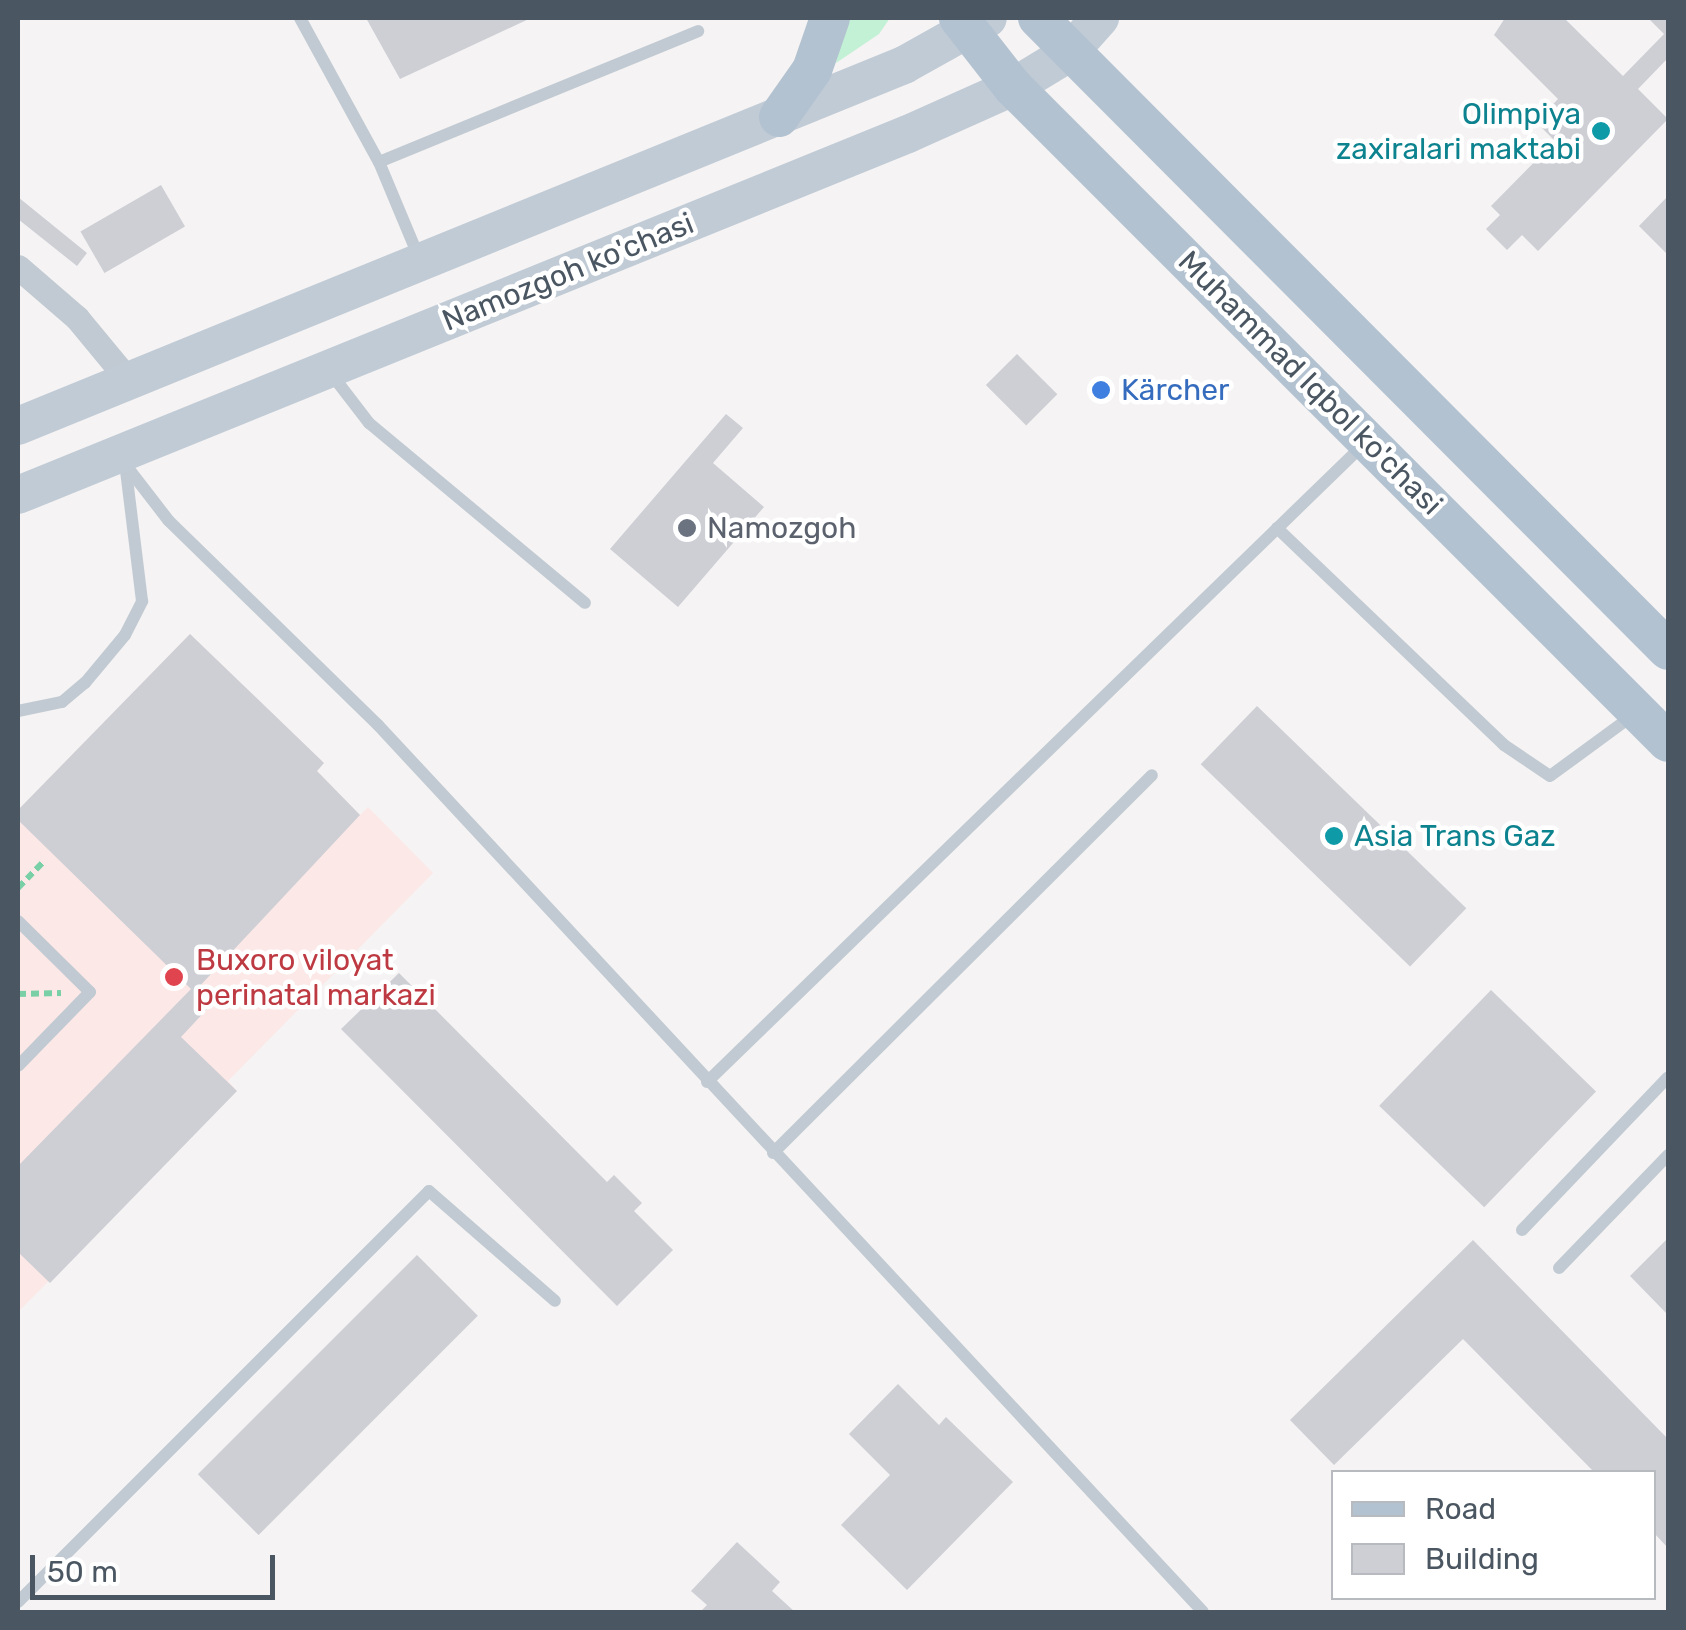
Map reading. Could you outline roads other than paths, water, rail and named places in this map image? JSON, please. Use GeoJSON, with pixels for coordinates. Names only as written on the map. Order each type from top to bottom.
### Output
{"type":"FeatureCollection","features":[{"type":"Feature","properties":{"kind":"main road"},"geometry":{"type":"LineString","coordinates":[[779,116],[812,70],[830,18]]}},
{"type":"Feature","properties":{"kind":"main road"},"geometry":{"type":"LineString","coordinates":[[1038,18],[1668,650]]}},
{"type":"Feature","properties":{"kind":"main road","name":"Namozgoh ko'chasi"},"geometry":{"type":"LineString","coordinates":[[18,495],[122,462],[328,370],[1013,87],[1069,53],[1100,18]]}},
{"type":"Feature","properties":{"kind":"main road"},"geometry":{"type":"LineString","coordinates":[[18,426],[904,66],[970,21]]}},
{"type":"Feature","properties":{"kind":"main road","name":"Muhammad Iqbol ko'chasi"},"geometry":{"type":"LineString","coordinates":[[970,21],[1013,87],[1668,742]]}},
{"type":"Feature","properties":{"kind":"street"},"geometry":{"type":"LineString","coordinates":[[18,267],[78,318],[130,382]]}},
{"type":"Feature","properties":{"kind":"lane"},"geometry":{"type":"LineString","coordinates":[[300,18],[379,162],[421,263]]}},
{"type":"Feature","properties":{"kind":"lane"},"geometry":{"type":"LineString","coordinates":[[379,162],[698,31]]}},
{"type":"Feature","properties":{"kind":"lane"},"geometry":{"type":"LineString","coordinates":[[328,370],[369,422],[585,603]]}},
{"type":"Feature","properties":{"kind":"lane"},"geometry":{"type":"LineString","coordinates":[[708,1082],[1368,441]]}},
{"type":"Feature","properties":{"kind":"lane"},"geometry":{"type":"LineString","coordinates":[[18,711],[62,702],[85,683],[126,635],[142,601],[122,462]]}},
{"type":"Feature","properties":{"kind":"lane"},"geometry":{"type":"LineString","coordinates":[[122,462],[169,521],[378,725],[1203,1612]]}},
{"type":"Feature","properties":{"kind":"lane"},"geometry":{"type":"LineString","coordinates":[[1278,528],[1504,745],[1550,776],[1638,711]]}},
{"type":"Feature","properties":{"kind":"lane"},"geometry":{"type":"LineString","coordinates":[[773,1153],[1152,775]]}},
{"type":"Feature","properties":{"kind":"lane"},"geometry":{"type":"LineString","coordinates":[[18,921],[90,992],[18,1066]]}},
{"type":"Feature","properties":{"kind":"lane"},"geometry":{"type":"LineString","coordinates":[[1522,1230],[1668,1078]]}},
{"type":"Feature","properties":{"kind":"lane"},"geometry":{"type":"LineString","coordinates":[[1559,1268],[1668,1155]]}},
{"type":"Feature","properties":{"kind":"lane"},"geometry":{"type":"LineString","coordinates":[[18,1602],[430,1192],[555,1301]]}},
{"type":"Feature","properties":{"kind":"place","name":"Olimpiya zaxiralari maktabi"},"geometry":{"type":"Point","coordinates":[1601,131]}},
{"type":"Feature","properties":{"kind":"place","name":"Kärcher"},"geometry":{"type":"Point","coordinates":[1101,390]}},
{"type":"Feature","properties":{"kind":"place","name":"Namozgoh"},"geometry":{"type":"Point","coordinates":[687,528]}},
{"type":"Feature","properties":{"kind":"place","name":"Asia Trans Gaz"},"geometry":{"type":"Point","coordinates":[1334,836]}},
{"type":"Feature","properties":{"kind":"place","name":"Buxoro viloyat perinatal markazi"},"geometry":{"type":"Point","coordinates":[174,977]}}]}
